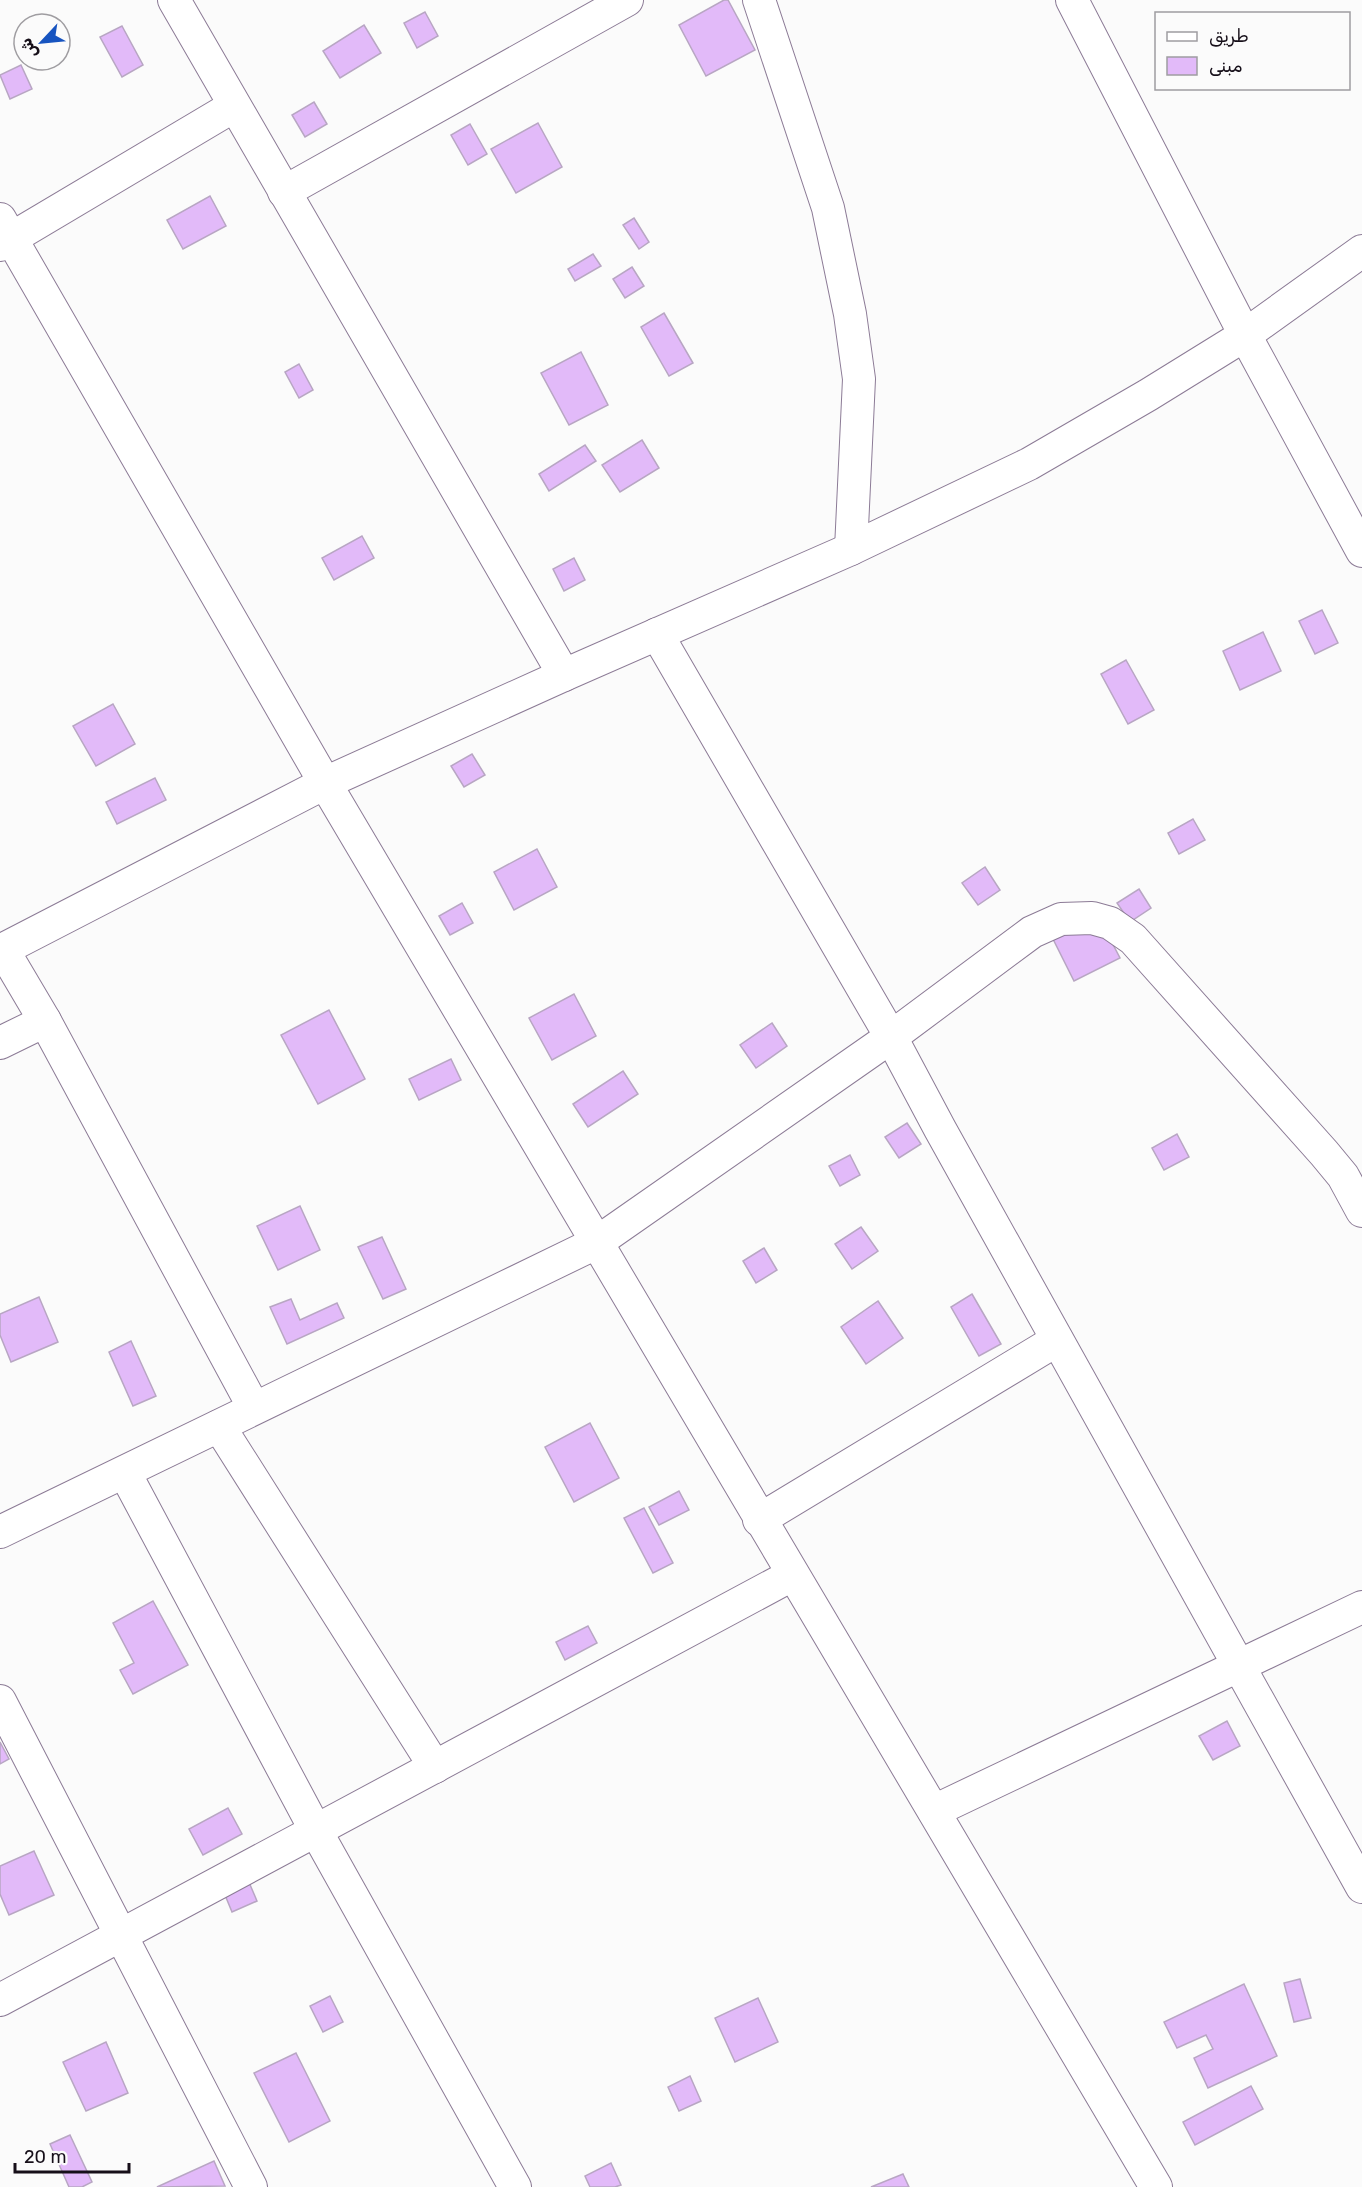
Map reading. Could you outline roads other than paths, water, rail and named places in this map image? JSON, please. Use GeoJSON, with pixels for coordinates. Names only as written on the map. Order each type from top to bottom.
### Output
{"type":"FeatureCollection","features":[{"type":"Feature","properties":{"kind":"street"},"geometry":{"type":"LineString","coordinates":[[174,0],[564,675]]}},
{"type":"Feature","properties":{"kind":"street"},"geometry":{"type":"LineString","coordinates":[[284,192],[627,0]]}},
{"type":"Feature","properties":{"kind":"street"},"geometry":{"type":"LineString","coordinates":[[759,0],[828,208],[850,314],[859,379],[851,549]]}},
{"type":"Feature","properties":{"kind":"street"},"geometry":{"type":"LineString","coordinates":[[1072,0],[1245,335],[1362,550]]}},
{"type":"Feature","properties":{"kind":"street"},"geometry":{"type":"LineString","coordinates":[[234,106],[4,234],[759,1520],[1156,2187]]}},
{"type":"Feature","properties":{"kind":"street"},"geometry":{"type":"LineString","coordinates":[[254,1408],[45,1021],[2,950],[325,783],[851,549],[1029,464],[1245,335],[1362,251]]}},
{"type":"Feature","properties":{"kind":"street"},"geometry":{"type":"LineString","coordinates":[[657,634],[891,1037],[1362,1887]]}},
{"type":"Feature","properties":{"kind":"street"},"geometry":{"type":"LineString","coordinates":[[0,1532],[596,1243],[891,1037],[1032,932],[1061,919],[1092,918],[1110,923],[1133,939],[1324,1153],[1352,1181],[1362,1211]]}},
{"type":"Feature","properties":{"kind":"street"},"geometry":{"type":"LineString","coordinates":[[0,1043],[45,1021]]}},
{"type":"Feature","properties":{"kind":"street"},"geometry":{"type":"LineString","coordinates":[[759,1520],[1057,1340]]}},
{"type":"Feature","properties":{"kind":"street"},"geometry":{"type":"LineString","coordinates":[[219,1426],[435,1767]]}},
{"type":"Feature","properties":{"kind":"street"},"geometry":{"type":"LineString","coordinates":[[125,1473],[316,1831],[515,2187]]}},
{"type":"Feature","properties":{"kind":"street"},"geometry":{"type":"LineString","coordinates":[[0,2000],[792,1575]]}},
{"type":"Feature","properties":{"kind":"street"},"geometry":{"type":"LineString","coordinates":[[933,1811],[1362,1606]]}},
{"type":"Feature","properties":{"kind":"street"},"geometry":{"type":"LineString","coordinates":[[0,1701],[251,2187]]}}]}
